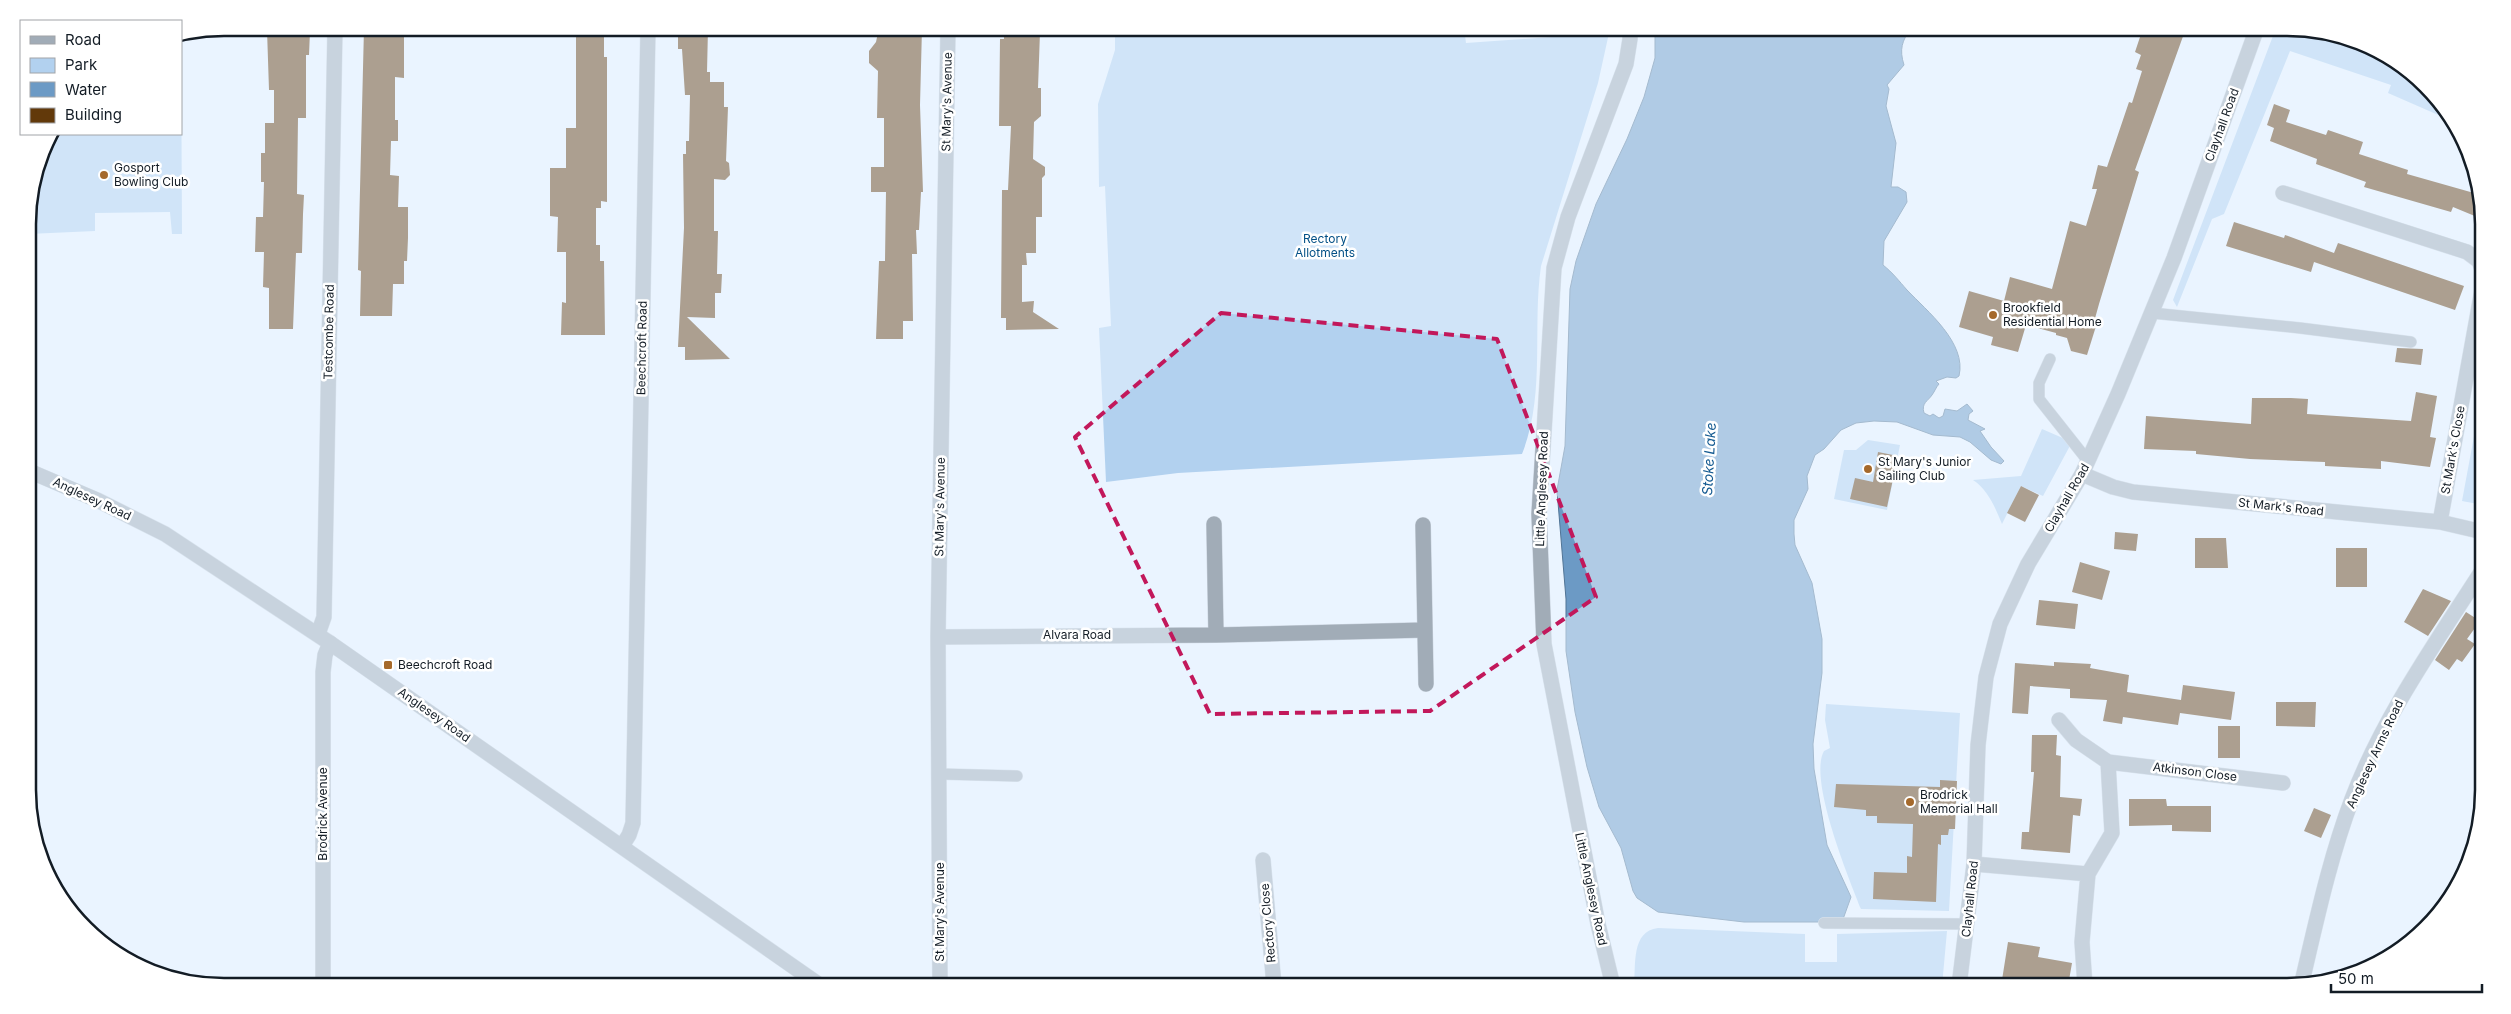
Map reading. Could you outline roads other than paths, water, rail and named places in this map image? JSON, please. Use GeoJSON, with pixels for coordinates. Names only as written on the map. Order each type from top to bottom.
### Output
{"type":"FeatureCollection","features":[{"type":"Feature","properties":{"kind":"street","name":"Testcombe Road"},"geometry":{"type":"LineString","coordinates":[[324,639],[335,36]]}},
{"type":"Feature","properties":{"kind":"street","name":"Beechcroft Road"},"geometry":{"type":"LineString","coordinates":[[622,846],[629,835],[632,823],[648,36]]}},
{"type":"Feature","properties":{"kind":"street","name":"St Mary's Avenue"},"geometry":{"type":"LineString","coordinates":[[940,978],[938,637],[948,36]]}},
{"type":"Feature","properties":{"kind":"street","name":"Little Anglesey Road"},"geometry":{"type":"LineString","coordinates":[[1610,978],[1544,644],[1539,514],[1554,268],[1568,217],[1626,64],[1630,36]]}},
{"type":"Feature","properties":{"kind":"street","name":"Clayhall Road"},"geometry":{"type":"LineString","coordinates":[[1961,978],[1974,864],[1978,745],[1985,687],[2000,624],[2028,564],[2085,467],[2152,313],[2174,258],[2254,36]]}},
{"type":"Feature","properties":{"kind":"street"},"geometry":{"type":"LineString","coordinates":[[2283,193],[2467,252],[2475,258]]}},
{"type":"Feature","properties":{"kind":"street","name":"St Mark's Close"},"geometry":{"type":"LineString","coordinates":[[2440,522],[2475,339]]}},
{"type":"Feature","properties":{"kind":"street","name":"St Mark's Road"},"geometry":{"type":"LineString","coordinates":[[2085,467],[2113,487],[2133,492],[2440,522],[2475,530]]}},
{"type":"Feature","properties":{"kind":"street","name":"Anglesey Road"},"geometry":{"type":"LineString","coordinates":[[36,474],[97,500],[165,534],[324,639],[810,978]]}},
{"type":"Feature","properties":{"kind":"street"},"geometry":{"type":"LineString","coordinates":[[1214,524],[1216,635]]}},
{"type":"Feature","properties":{"kind":"street"},"geometry":{"type":"LineString","coordinates":[[1423,525],[1426,684]]}},
{"type":"Feature","properties":{"kind":"street","name":"Anglesey Arms Road"},"geometry":{"type":"LineString","coordinates":[[2303,977],[2328,873],[2352,799],[2398,703],[2475,582]]}},
{"type":"Feature","properties":{"kind":"street","name":"Alvara Road"},"geometry":{"type":"LineString","coordinates":[[938,637],[1216,635],[1425,630]]}},
{"type":"Feature","properties":{"kind":"street","name":"Brodrick Avenue"},"geometry":{"type":"LineString","coordinates":[[323,978],[324,639]]}},
{"type":"Feature","properties":{"kind":"street","name":"Atkinson Close"},"geometry":{"type":"LineString","coordinates":[[2059,720],[2076,740],[2108,762],[2283,783]]}},
{"type":"Feature","properties":{"kind":"street"},"geometry":{"type":"LineString","coordinates":[[2084,978],[2082,942],[2088,874],[2112,833],[2108,762]]}},
{"type":"Feature","properties":{"kind":"street","name":"Rectory Close"},"geometry":{"type":"LineString","coordinates":[[1263,860],[1273,978]]}},
{"type":"Feature","properties":{"kind":"street"},"geometry":{"type":"LineString","coordinates":[[1974,864],[2088,874]]}},
{"type":"Feature","properties":{"kind":"lane"},"geometry":{"type":"LineString","coordinates":[[2152,313],[2300,328],[2411,342]]}},
{"type":"Feature","properties":{"kind":"lane"},"geometry":{"type":"LineString","coordinates":[[2050,359],[2039,383],[2039,399],[2085,467]]}},
{"type":"Feature","properties":{"kind":"lane"},"geometry":{"type":"LineString","coordinates":[[940,774],[1017,776]]}},
{"type":"Feature","properties":{"kind":"lane"},"geometry":{"type":"LineString","coordinates":[[1824,923],[1968,924]]}},
{"type":"Feature","properties":{"kind":"water","name":"Stoke Lake"},"geometry":{"type":"Polygon","coordinates":[[[1655,36],[1906,36],[1902,45],[1904,65],[1887,85],[1889,89],[1886,106],[1896,143],[1891,187],[1898,187],[1906,192],[1907,202],[1884,241],[1883,265],[1944,328],[1957,352],[1960,364],[1959,376],[1956,378],[1947,377],[1936,381],[1939,384],[1924,404],[1924,413],[1930,416],[1933,414],[1939,418],[1943,416],[1945,409],[1957,411],[1967,404],[1973,411],[1969,414],[1968,420],[1985,429],[1980,431],[2004,461],[2001,464],[1991,460],[1970,442],[1960,437],[1933,435],[1897,422],[1874,421],[1856,423],[1841,430],[1824,449],[1815,455],[1807,476],[1808,489],[1794,520],[1794,534],[1795,545],[1812,583],[1822,639],[1822,673],[1813,744],[1814,769],[1827,845],[1851,897],[1842,922],[1744,922],[1658,912],[1637,898],[1633,891],[1621,848],[1599,807],[1587,767],[1575,712],[1566,651],[1566,599],[1557,490],[1565,446],[1570,289],[1576,261],[1596,204],[1627,139],[1644,97],[1655,58],[1655,36]]]}},
{"type":"Feature","properties":{"kind":"place","name":"Gosport Bowling Club"},"geometry":{"type":"Point","coordinates":[104,175]}},
{"type":"Feature","properties":{"kind":"place","name":"Brookfield Residential Home"},"geometry":{"type":"Point","coordinates":[1993,315]}},
{"type":"Feature","properties":{"kind":"place","name":"St Mary's Junior Sailing Club"},"geometry":{"type":"Point","coordinates":[1868,469]}},
{"type":"Feature","properties":{"kind":"place","name":"Beechcroft Road"},"geometry":{"type":"Point","coordinates":[388,665]}},
{"type":"Feature","properties":{"kind":"place","name":"Brodrick Memorial Hall"},"geometry":{"type":"Point","coordinates":[1910,802]}},
{"type":"Feature","properties":{"kind":"park label","name":"Rectory Allotments"},"geometry":{"type":"Point","coordinates":[1325,246]}}]}
